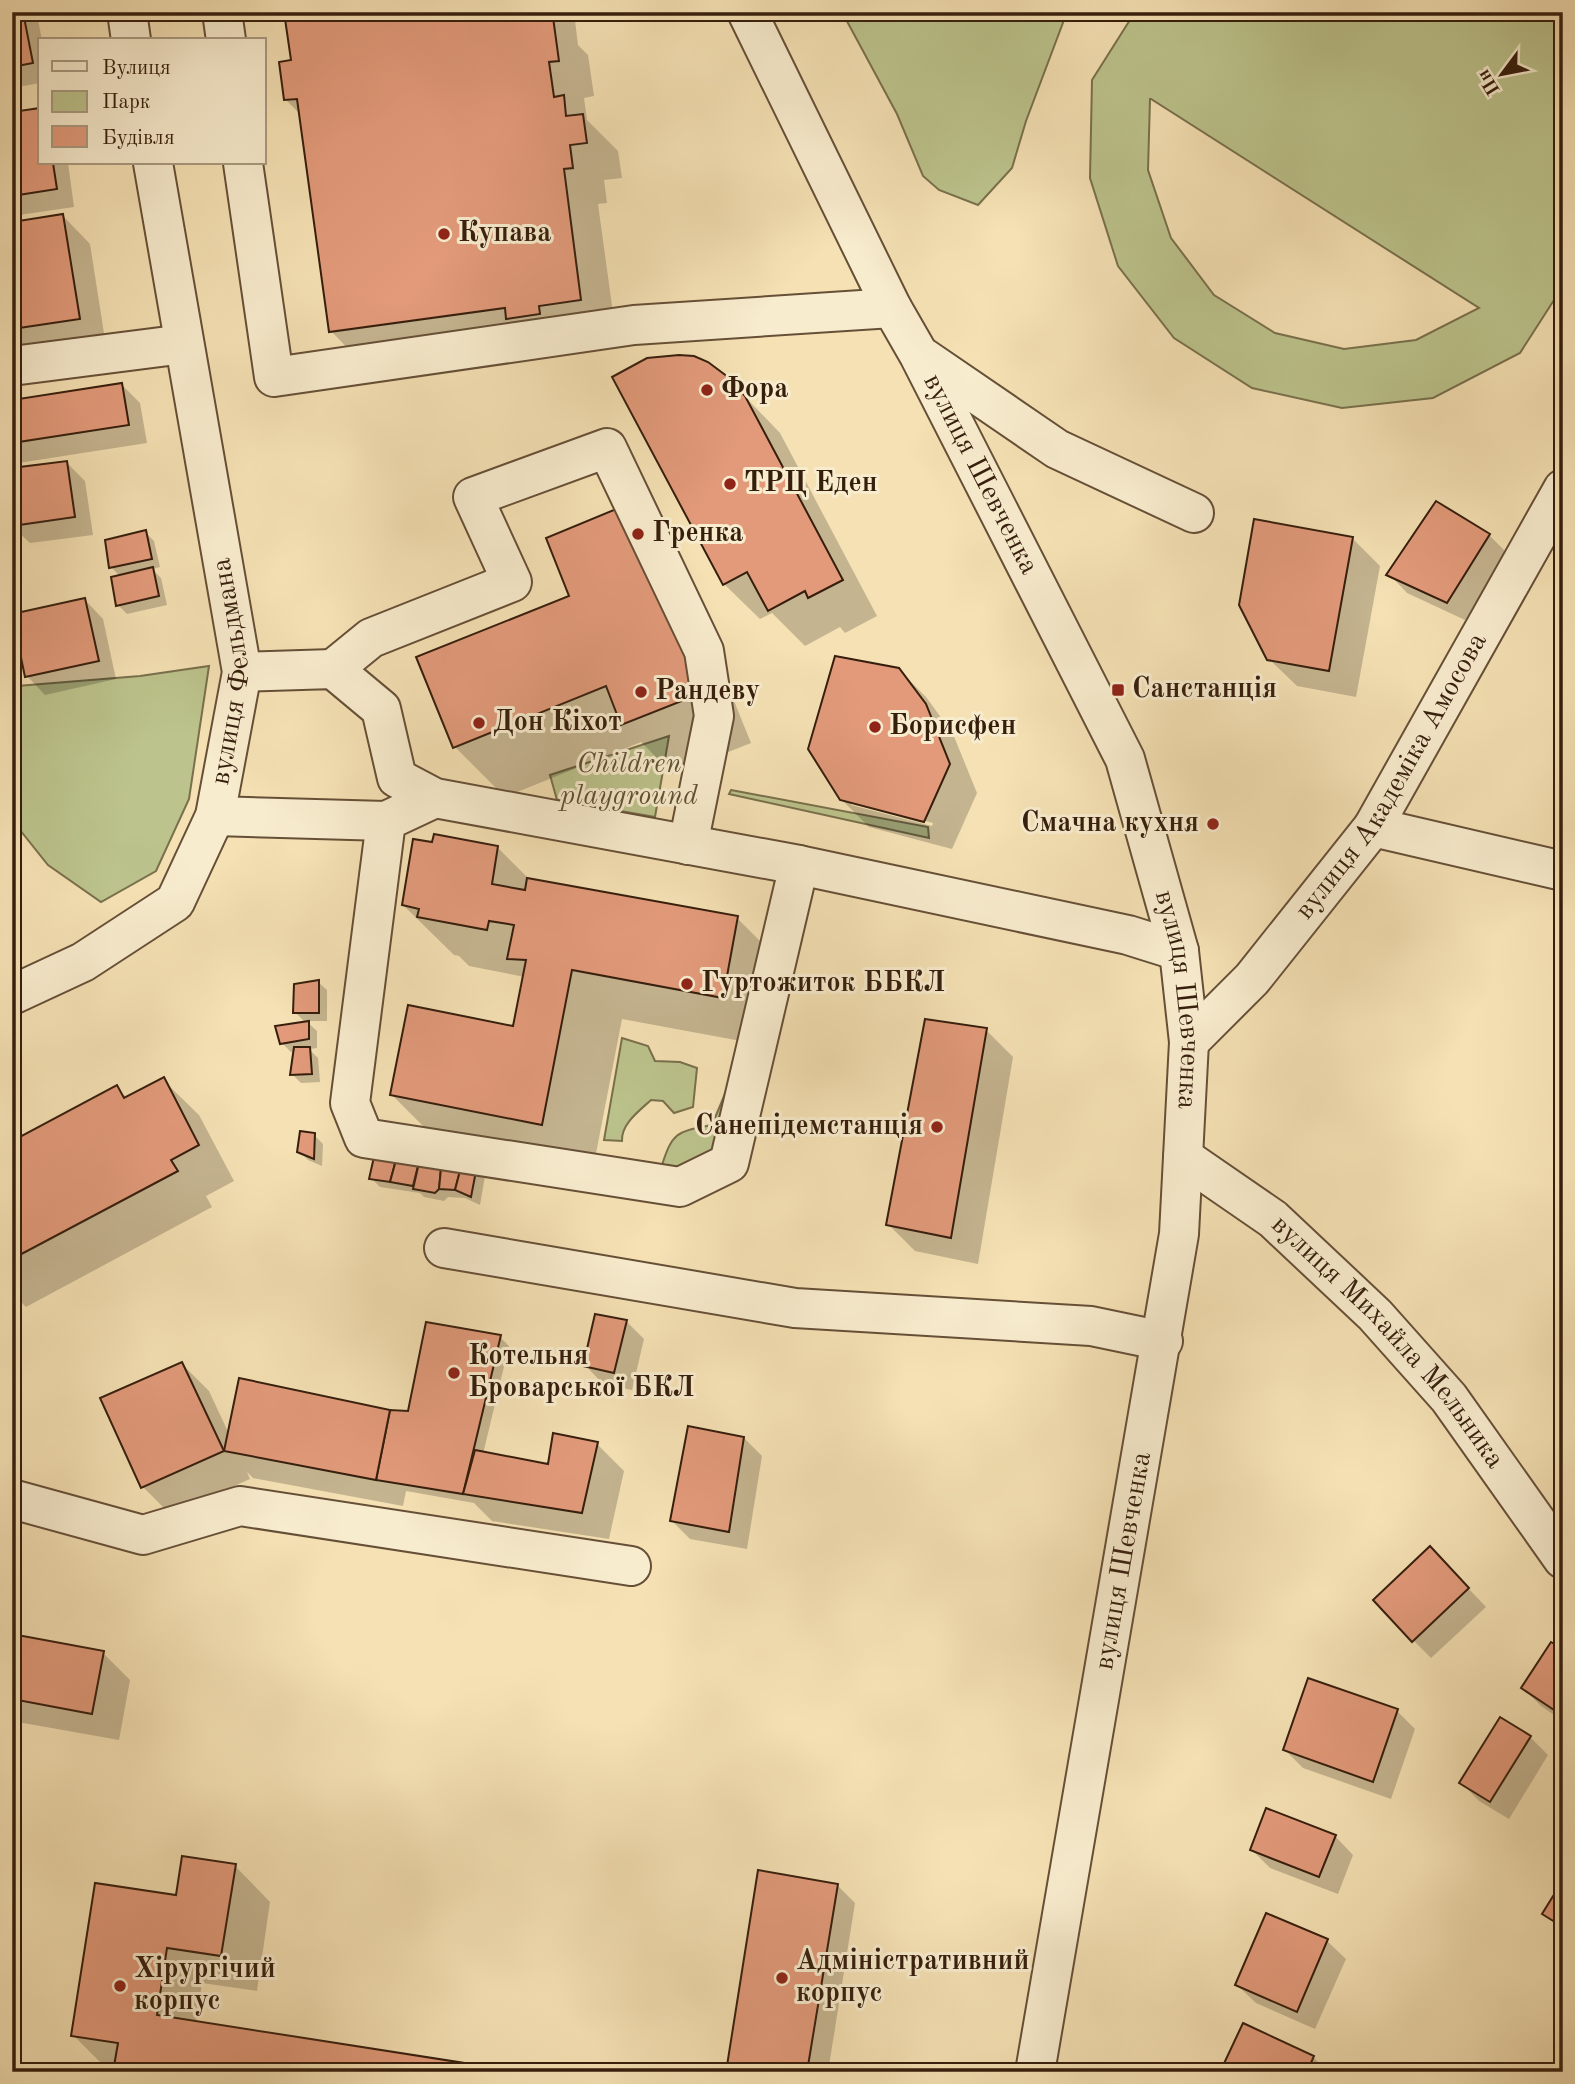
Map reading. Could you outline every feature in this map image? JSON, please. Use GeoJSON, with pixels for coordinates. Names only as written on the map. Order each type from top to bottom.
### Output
{"type":"FeatureCollection","features":[{"type":"Feature","properties":{"kind":"street"},"geometry":{"type":"LineString","coordinates":[[127,12],[131,38]]}},
{"type":"Feature","properties":{"kind":"street"},"geometry":{"type":"LineString","coordinates":[[222,12],[226,38]]}},
{"type":"Feature","properties":{"kind":"street","name":"вулиця Шевченка"},"geometry":{"type":"LineString","coordinates":[[747,12],[892,309],[919,355],[1125,759],[1179,951],[1189,1042],[1179,1234],[1163,1340],[1035,2072]]}},
{"type":"Feature","properties":{"kind":"street","name":"вулиця Фельдмана"},"geometry":{"type":"LineString","coordinates":[[12,995],[83,962],[175,902],[215,816],[242,673],[153,164]]}},
{"type":"Feature","properties":{"kind":"street"},"geometry":{"type":"LineString","coordinates":[[243,164],[274,377],[634,326],[892,309]]}},
{"type":"Feature","properties":{"kind":"street"},"geometry":{"type":"LineString","coordinates":[[12,366],[184,344]]}},
{"type":"Feature","properties":{"kind":"street"},"geometry":{"type":"LineString","coordinates":[[919,355],[1057,449],[1194,513]]}},
{"type":"Feature","properties":{"kind":"street"},"geometry":{"type":"LineString","coordinates":[[242,673],[333,669],[371,638],[512,582],[473,498],[607,448],[704,651],[714,716],[688,845]]}},
{"type":"Feature","properties":{"kind":"street","name":"вулиця Академіка Амосова"},"geometry":{"type":"LineString","coordinates":[[1189,1042],[1252,979],[1373,827],[1563,489]]}},
{"type":"Feature","properties":{"kind":"street"},"geometry":{"type":"LineString","coordinates":[[333,669],[381,709],[397,778],[435,798],[799,865],[1128,934],[1179,951]]}},
{"type":"Feature","properties":{"kind":"street"},"geometry":{"type":"LineString","coordinates":[[215,816],[386,821],[435,798]]}},
{"type":"Feature","properties":{"kind":"street"},"geometry":{"type":"LineString","coordinates":[[386,821],[350,1103],[364,1138],[680,1187],[729,1163],[799,865]]}},
{"type":"Feature","properties":{"kind":"street"},"geometry":{"type":"LineString","coordinates":[[1373,827],[1563,871]]}},
{"type":"Feature","properties":{"kind":"street","name":"вулиця Михайла Мельника"},"geometry":{"type":"LineString","coordinates":[[1183,1157],[1272,1219],[1376,1315],[1449,1398],[1563,1559]]}},
{"type":"Feature","properties":{"kind":"street"},"geometry":{"type":"LineString","coordinates":[[444,1248],[795,1308],[1091,1326],[1163,1340]]}},
{"type":"Feature","properties":{"kind":"street"},"geometry":{"type":"LineString","coordinates":[[12,1499],[144,1535],[240,1506],[631,1566]]}},
{"type":"Feature","properties":{"kind":"green space"},"geometry":{"type":"Polygon","coordinates":[[[842,12],[1067,12],[1026,121],[1012,168],[978,205],[939,190],[923,176],[897,114],[842,12]]]}},
{"type":"Feature","properties":{"kind":"green space"},"geometry":{"type":"Polygon","coordinates":[[[1135,12],[1563,12],[1563,286],[1520,353],[1433,398],[1342,408],[1252,388],[1174,338],[1118,266],[1090,178],[1092,80],[1135,12]],[[1151,99],[1148,170],[1171,238],[1214,295],[1275,333],[1344,349],[1416,340],[1479,308],[1151,99]]]}},
{"type":"Feature","properties":{"kind":"green space"},"geometry":{"type":"Polygon","coordinates":[[[209,666],[189,799],[156,871],[101,902],[48,865],[12,820],[12,689],[17,686],[140,676],[209,666]]]}},
{"type":"Feature","properties":{"kind":"green space","name":"Children playground"},"geometry":{"type":"Polygon","coordinates":[[[669,736],[655,817],[557,800],[550,775],[669,736]]]}},
{"type":"Feature","properties":{"kind":"green space"},"geometry":{"type":"Polygon","coordinates":[[[731,790],[928,827],[929,838],[729,794],[731,790]]]}},
{"type":"Feature","properties":{"kind":"green space"},"geometry":{"type":"Polygon","coordinates":[[[622,1038],[648,1046],[655,1061],[680,1062],[697,1068],[693,1107],[674,1113],[663,1101],[651,1100],[628,1123],[622,1141],[604,1140],[622,1038]]]}},
{"type":"Feature","properties":{"kind":"green space"},"geometry":{"type":"Polygon","coordinates":[[[730,1082],[721,1156],[679,1178],[662,1165],[673,1139],[691,1129],[712,1125],[730,1082]]]}},
{"type":"Feature","properties":{"kind":"building"},"geometry":{"type":"Polygon","coordinates":[[[12,12],[23,12],[33,63],[12,67],[12,12]]]}},
{"type":"Feature","properties":{"kind":"building","name":"Купава"},"geometry":{"type":"Polygon","coordinates":[[[284,12],[544,12],[545,18],[553,17],[559,61],[549,62],[554,97],[564,95],[566,116],[583,114],[587,143],[570,145],[573,168],[564,169],[581,300],[539,306],[540,314],[506,319],[505,308],[329,332],[297,99],[284,100],[279,62],[291,60],[284,12]]]}},
{"type":"Feature","properties":{"kind":"building"},"geometry":{"type":"Polygon","coordinates":[[[38,108],[38,164],[53,164],[57,189],[12,196],[12,112],[38,108]]]}},
{"type":"Feature","properties":{"kind":"building"},"geometry":{"type":"Polygon","coordinates":[[[63,214],[80,319],[12,329],[12,222],[63,214]]]}},
{"type":"Feature","properties":{"kind":"building","name":"ТРЦ Еден"},"geometry":{"type":"Polygon","coordinates":[[[694,356],[708,362],[728,377],[745,396],[843,580],[808,598],[805,591],[768,611],[747,572],[723,585],[612,377],[647,358],[694,356]]]}},
{"type":"Feature","properties":{"kind":"building"},"geometry":{"type":"Polygon","coordinates":[[[122,383],[129,425],[12,443],[12,400],[122,383]]]}},
{"type":"Feature","properties":{"kind":"building"},"geometry":{"type":"Polygon","coordinates":[[[67,461],[75,517],[12,526],[12,468],[67,461]]]}},
{"type":"Feature","properties":{"kind":"building"},"geometry":{"type":"Polygon","coordinates":[[[1436,501],[1490,534],[1447,603],[1386,575],[1436,501]]]}},
{"type":"Feature","properties":{"kind":"building"},"geometry":{"type":"Polygon","coordinates":[[[626,505],[702,693],[621,725],[606,686],[453,748],[416,657],[569,596],[546,538],[626,505]]]}},
{"type":"Feature","properties":{"kind":"building"},"geometry":{"type":"Polygon","coordinates":[[[1254,519],[1353,537],[1329,671],[1267,660],[1239,605],[1254,519]]]}},
{"type":"Feature","properties":{"kind":"building"},"geometry":{"type":"Polygon","coordinates":[[[146,530],[152,559],[109,568],[105,540],[146,530]]]}},
{"type":"Feature","properties":{"kind":"building"},"geometry":{"type":"Polygon","coordinates":[[[153,567],[159,596],[116,606],[111,577],[153,567]]]}},
{"type":"Feature","properties":{"kind":"building"},"geometry":{"type":"Polygon","coordinates":[[[85,598],[99,661],[25,677],[12,614],[85,598]]]}},
{"type":"Feature","properties":{"kind":"building","name":"Борисфен"},"geometry":{"type":"Polygon","coordinates":[[[835,656],[899,668],[926,704],[950,764],[924,822],[840,800],[808,749],[835,656]]]}},
{"type":"Feature","properties":{"kind":"building","name":"Гуртожиток ББКЛ"},"geometry":{"type":"Polygon","coordinates":[[[434,834],[498,846],[492,884],[525,890],[527,878],[738,916],[723,998],[572,970],[542,1125],[390,1095],[408,1005],[513,1026],[526,960],[507,959],[514,925],[489,921],[487,930],[417,917],[419,909],[402,905],[413,839],[432,842],[434,834]]]}},
{"type":"Feature","properties":{"kind":"building"},"geometry":{"type":"Polygon","coordinates":[[[319,980],[319,1013],[293,1013],[294,984],[319,980]]]}},
{"type":"Feature","properties":{"kind":"building","name":"Санепідемстанція"},"geometry":{"type":"Polygon","coordinates":[[[925,1019],[987,1028],[951,1238],[886,1225],[925,1019]]]}},
{"type":"Feature","properties":{"kind":"building"},"geometry":{"type":"Polygon","coordinates":[[[309,1021],[309,1039],[280,1044],[275,1026],[309,1021]]]}},
{"type":"Feature","properties":{"kind":"building"},"geometry":{"type":"Polygon","coordinates":[[[294,1047],[310,1047],[312,1074],[290,1075],[294,1047]]]}},
{"type":"Feature","properties":{"kind":"building"},"geometry":{"type":"Polygon","coordinates":[[[164,1077],[199,1145],[171,1160],[178,1171],[12,1259],[12,1141],[117,1085],[124,1098],[164,1077]]]}},
{"type":"Feature","properties":{"kind":"building"},"geometry":{"type":"Polygon","coordinates":[[[300,1131],[315,1133],[314,1159],[297,1152],[300,1131]]]}},
{"type":"Feature","properties":{"kind":"building"},"geometry":{"type":"Polygon","coordinates":[[[376,1148],[399,1149],[390,1182],[369,1179],[376,1148]]]}},
{"type":"Feature","properties":{"kind":"building"},"geometry":{"type":"Polygon","coordinates":[[[399,1149],[421,1154],[413,1186],[390,1182],[399,1149]]]}},
{"type":"Feature","properties":{"kind":"building"},"geometry":{"type":"Polygon","coordinates":[[[421,1154],[442,1158],[439,1189],[435,1193],[413,1189],[421,1154]]]}},
{"type":"Feature","properties":{"kind":"building"},"geometry":{"type":"Polygon","coordinates":[[[442,1158],[462,1163],[455,1190],[439,1189],[442,1158]]]}},
{"type":"Feature","properties":{"kind":"building"},"geometry":{"type":"Polygon","coordinates":[[[462,1163],[477,1166],[471,1197],[455,1190],[462,1163]]]}},
{"type":"Feature","properties":{"kind":"building"},"geometry":{"type":"Polygon","coordinates":[[[595,1314],[627,1320],[614,1373],[583,1366],[595,1314]]]}},
{"type":"Feature","properties":{"kind":"building","name":"Котельня Броварської БКЛ"},"geometry":{"type":"Polygon","coordinates":[[[426,1322],[501,1335],[463,1494],[376,1480],[390,1410],[408,1411],[426,1322]]]}},
{"type":"Feature","properties":{"kind":"building"},"geometry":{"type":"Polygon","coordinates":[[[182,1362],[224,1451],[141,1488],[100,1398],[182,1362]]]}},
{"type":"Feature","properties":{"kind":"building"},"geometry":{"type":"Polygon","coordinates":[[[239,1378],[390,1410],[376,1480],[224,1451],[239,1378]]]}},
{"type":"Feature","properties":{"kind":"building"},"geometry":{"type":"Polygon","coordinates":[[[688,1426],[744,1437],[729,1532],[670,1521],[688,1426]]]}},
{"type":"Feature","properties":{"kind":"building"},"geometry":{"type":"Polygon","coordinates":[[[553,1433],[598,1442],[582,1513],[463,1494],[475,1450],[548,1464],[553,1433]]]}},
{"type":"Feature","properties":{"kind":"building"},"geometry":{"type":"Polygon","coordinates":[[[1430,1546],[1469,1588],[1412,1642],[1373,1600],[1430,1546]]]}},
{"type":"Feature","properties":{"kind":"building"},"geometry":{"type":"Polygon","coordinates":[[[12,1634],[104,1651],[92,1714],[12,1699],[12,1634]]]}},
{"type":"Feature","properties":{"kind":"building"},"geometry":{"type":"Polygon","coordinates":[[[1551,1642],[1563,1649],[1563,1716],[1521,1688],[1551,1642]]]}},
{"type":"Feature","properties":{"kind":"building"},"geometry":{"type":"Polygon","coordinates":[[[1308,1678],[1398,1709],[1373,1782],[1283,1750],[1308,1678]]]}},
{"type":"Feature","properties":{"kind":"building"},"geometry":{"type":"Polygon","coordinates":[[[1500,1717],[1531,1736],[1490,1802],[1459,1783],[1500,1717]]]}},
{"type":"Feature","properties":{"kind":"building"},"geometry":{"type":"Polygon","coordinates":[[[1266,1808],[1336,1835],[1319,1877],[1250,1850],[1266,1808]]]}},
{"type":"Feature","properties":{"kind":"building","name":"Хірургічий корпус"},"geometry":{"type":"Polygon","coordinates":[[[182,1856],[236,1864],[221,1956],[167,1948],[157,2015],[522,2072],[113,2072],[118,2043],[71,2036],[95,1883],[176,1895],[182,1856]]]}},
{"type":"Feature","properties":{"kind":"building","name":"Адміністративний корпус"},"geometry":{"type":"Polygon","coordinates":[[[758,1870],[838,1884],[807,2072],[726,2072],[758,1870]]]}},
{"type":"Feature","properties":{"kind":"building"},"geometry":{"type":"Polygon","coordinates":[[[1563,1880],[1563,1927],[1542,1914],[1563,1880]]]}},
{"type":"Feature","properties":{"kind":"building"},"geometry":{"type":"Polygon","coordinates":[[[1266,1913],[1328,1939],[1297,2012],[1235,1985],[1266,1913]]]}},
{"type":"Feature","properties":{"kind":"building"},"geometry":{"type":"Polygon","coordinates":[[[1243,2023],[1314,2056],[1307,2072],[1220,2072],[1243,2023]]]}},
{"type":"Feature","properties":{"kind":"place","name":"Купава"},"geometry":{"type":"Point","coordinates":[444,234]}},
{"type":"Feature","properties":{"kind":"place","name":"Фора"},"geometry":{"type":"Point","coordinates":[707,390]}},
{"type":"Feature","properties":{"kind":"place","name":"ТРЦ Еден"},"geometry":{"type":"Point","coordinates":[730,484]}},
{"type":"Feature","properties":{"kind":"place","name":"Гренка"},"geometry":{"type":"Point","coordinates":[638,534]}},
{"type":"Feature","properties":{"kind":"place","name":"Санстанція"},"geometry":{"type":"Point","coordinates":[1118,690]}},
{"type":"Feature","properties":{"kind":"place","name":"Рандеву"},"geometry":{"type":"Point","coordinates":[641,692]}},
{"type":"Feature","properties":{"kind":"place","name":"Дон Кіхот"},"geometry":{"type":"Point","coordinates":[479,723]}},
{"type":"Feature","properties":{"kind":"place","name":"Борисфен"},"geometry":{"type":"Point","coordinates":[875,727]}},
{"type":"Feature","properties":{"kind":"place","name":"Смачна кухня"},"geometry":{"type":"Point","coordinates":[1213,824]}},
{"type":"Feature","properties":{"kind":"place","name":"Гуртожиток ББКЛ"},"geometry":{"type":"Point","coordinates":[687,984]}},
{"type":"Feature","properties":{"kind":"place","name":"Санепідемстанція"},"geometry":{"type":"Point","coordinates":[937,1127]}},
{"type":"Feature","properties":{"kind":"place","name":"Котельня Броварської БКЛ"},"geometry":{"type":"Point","coordinates":[454,1373]}},
{"type":"Feature","properties":{"kind":"place","name":"Адміністративний корпус"},"geometry":{"type":"Point","coordinates":[782,1978]}},
{"type":"Feature","properties":{"kind":"place","name":"Хірургічий корпус"},"geometry":{"type":"Point","coordinates":[120,1986]}}]}
